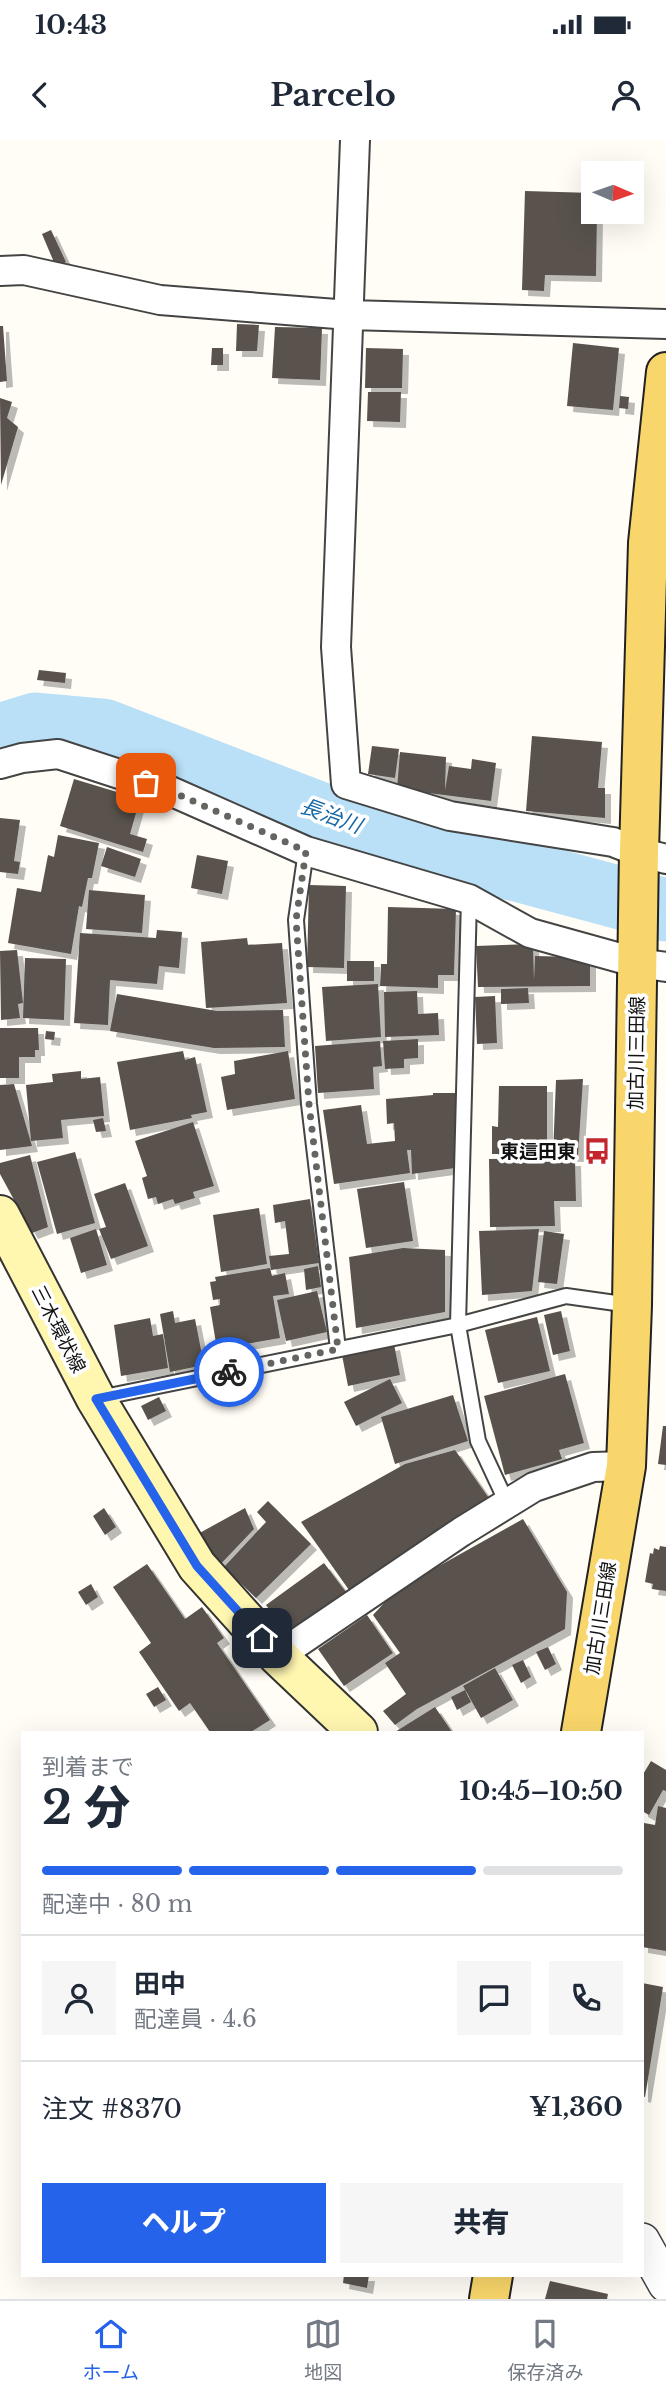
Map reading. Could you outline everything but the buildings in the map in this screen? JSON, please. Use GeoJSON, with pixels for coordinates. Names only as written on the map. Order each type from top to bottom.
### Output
{"type":"FeatureCollection","features":[{"type":"Feature","properties":{"kind":"main road","name":"加古川三田線"},"geometry":{"type":"LineString","coordinates":[[581,1731],[626,1466],[632,1305],[652,965],[648,543],[666,372]]}},
{"type":"Feature","properties":{"kind":"main road","name":"三木環状線"},"geometry":{"type":"LineString","coordinates":[[0,1215],[96,1399],[197,1566],[278,1656],[357,1731]]}},
{"type":"Feature","properties":{"kind":"main road"},"geometry":{"type":"LineString","coordinates":[[489,2299],[492,2277]]}},
{"type":"Feature","properties":{"kind":"street"},"geometry":{"type":"LineString","coordinates":[[355,140],[336,647],[346,784],[450,816],[613,842],[653,856]]}},
{"type":"Feature","properties":{"kind":"street"},"geometry":{"type":"LineString","coordinates":[[0,271],[24,270],[160,300],[349,315],[666,324]]}},
{"type":"Feature","properties":{"kind":"street"},"geometry":{"type":"LineString","coordinates":[[0,764],[22,758],[58,754],[168,790],[306,851],[469,899],[530,933],[652,965]]}},
{"type":"Feature","properties":{"kind":"street"},"geometry":{"type":"LineString","coordinates":[[278,1656],[534,1486],[593,1467],[626,1466]]}},
{"type":"Feature","properties":{"kind":"street"},"geometry":{"type":"LineString","coordinates":[[644,2245],[666,2284]]}},
{"type":"Feature","properties":{"kind":"lane"},"geometry":{"type":"LineString","coordinates":[[306,851],[296,920],[309,1104],[338,1349]]}},
{"type":"Feature","properties":{"kind":"lane"},"geometry":{"type":"LineString","coordinates":[[469,899],[458,1325],[478,1441],[508,1503]]}},
{"type":"Feature","properties":{"kind":"lane"},"geometry":{"type":"LineString","coordinates":[[96,1399],[458,1325],[566,1296],[632,1305]]}},
{"type":"Feature","properties":{"kind":"waterway","name":"長治川"},"geometry":{"type":"LineString","coordinates":[[0,735],[36,724],[103,730],[352,826],[666,910]]}},
{"type":"Feature","properties":{"kind":"way so far"},"geometry":{"type":"LineString","coordinates":[[146,783],[168,790],[306,851],[296,920],[309,1104],[338,1349],[229,1372]]}},
{"type":"Feature","properties":{"kind":"place","name":"東這田東"},"geometry":{"type":"Point","coordinates":[597,1151]}},
{"type":"Feature","properties":{"kind":"route"},"geometry":{"type":"LineString","coordinates":[[229,1372],[96,1399],[197,1566],[262,1638]]}}]}
